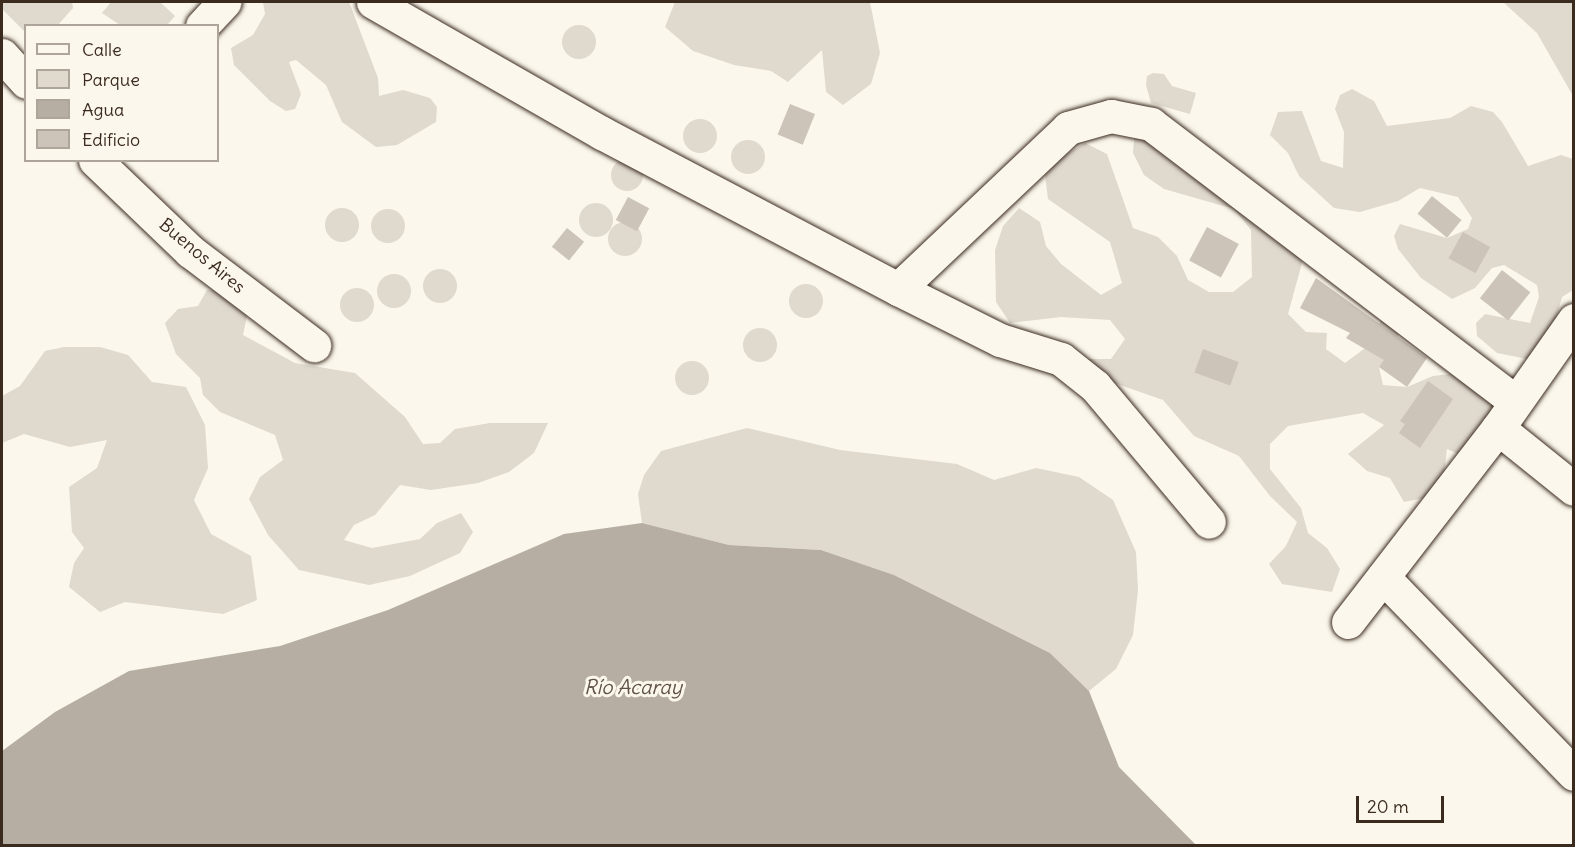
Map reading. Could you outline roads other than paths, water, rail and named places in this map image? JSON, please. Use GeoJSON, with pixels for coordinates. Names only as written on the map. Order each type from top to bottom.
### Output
{"type":"FeatureCollection","features":[{"type":"Feature","properties":{"kind":"street"},"geometry":{"type":"LineString","coordinates":[[204,24],[224,2]]}},
{"type":"Feature","properties":{"kind":"street"},"geometry":{"type":"LineString","coordinates":[[373,2],[602,133],[898,289],[1000,340],[1061,359],[1095,386],[1209,522]]}},
{"type":"Feature","properties":{"kind":"street"},"geometry":{"type":"LineString","coordinates":[[2,55],[24,80]]}},
{"type":"Feature","properties":{"kind":"street"},"geometry":{"type":"LineString","coordinates":[[898,289],[1068,128],[1111,116],[1141,122],[1186,150],[1506,414],[1574,489]]}},
{"type":"Feature","properties":{"kind":"street","name":"Buenos Aires"},"geometry":{"type":"LineString","coordinates":[[97,162],[190,251],[314,345]]}},
{"type":"Feature","properties":{"kind":"street"},"geometry":{"type":"LineString","coordinates":[[1348,622],[1506,414],[1574,320]]}},
{"type":"Feature","properties":{"kind":"street"},"geometry":{"type":"LineString","coordinates":[[1383,577],[1574,774]]}},
{"type":"Feature","properties":{"kind":"water","name":"Río Acaray"},"geometry":{"type":"Polygon","coordinates":[[[642,523],[729,545],[821,550],[894,575],[1050,653],[1089,691],[1119,767],[1196,845],[2,845],[2,751],[55,712],[129,671],[280,646],[388,610],[564,534],[642,523]]]}}]}
